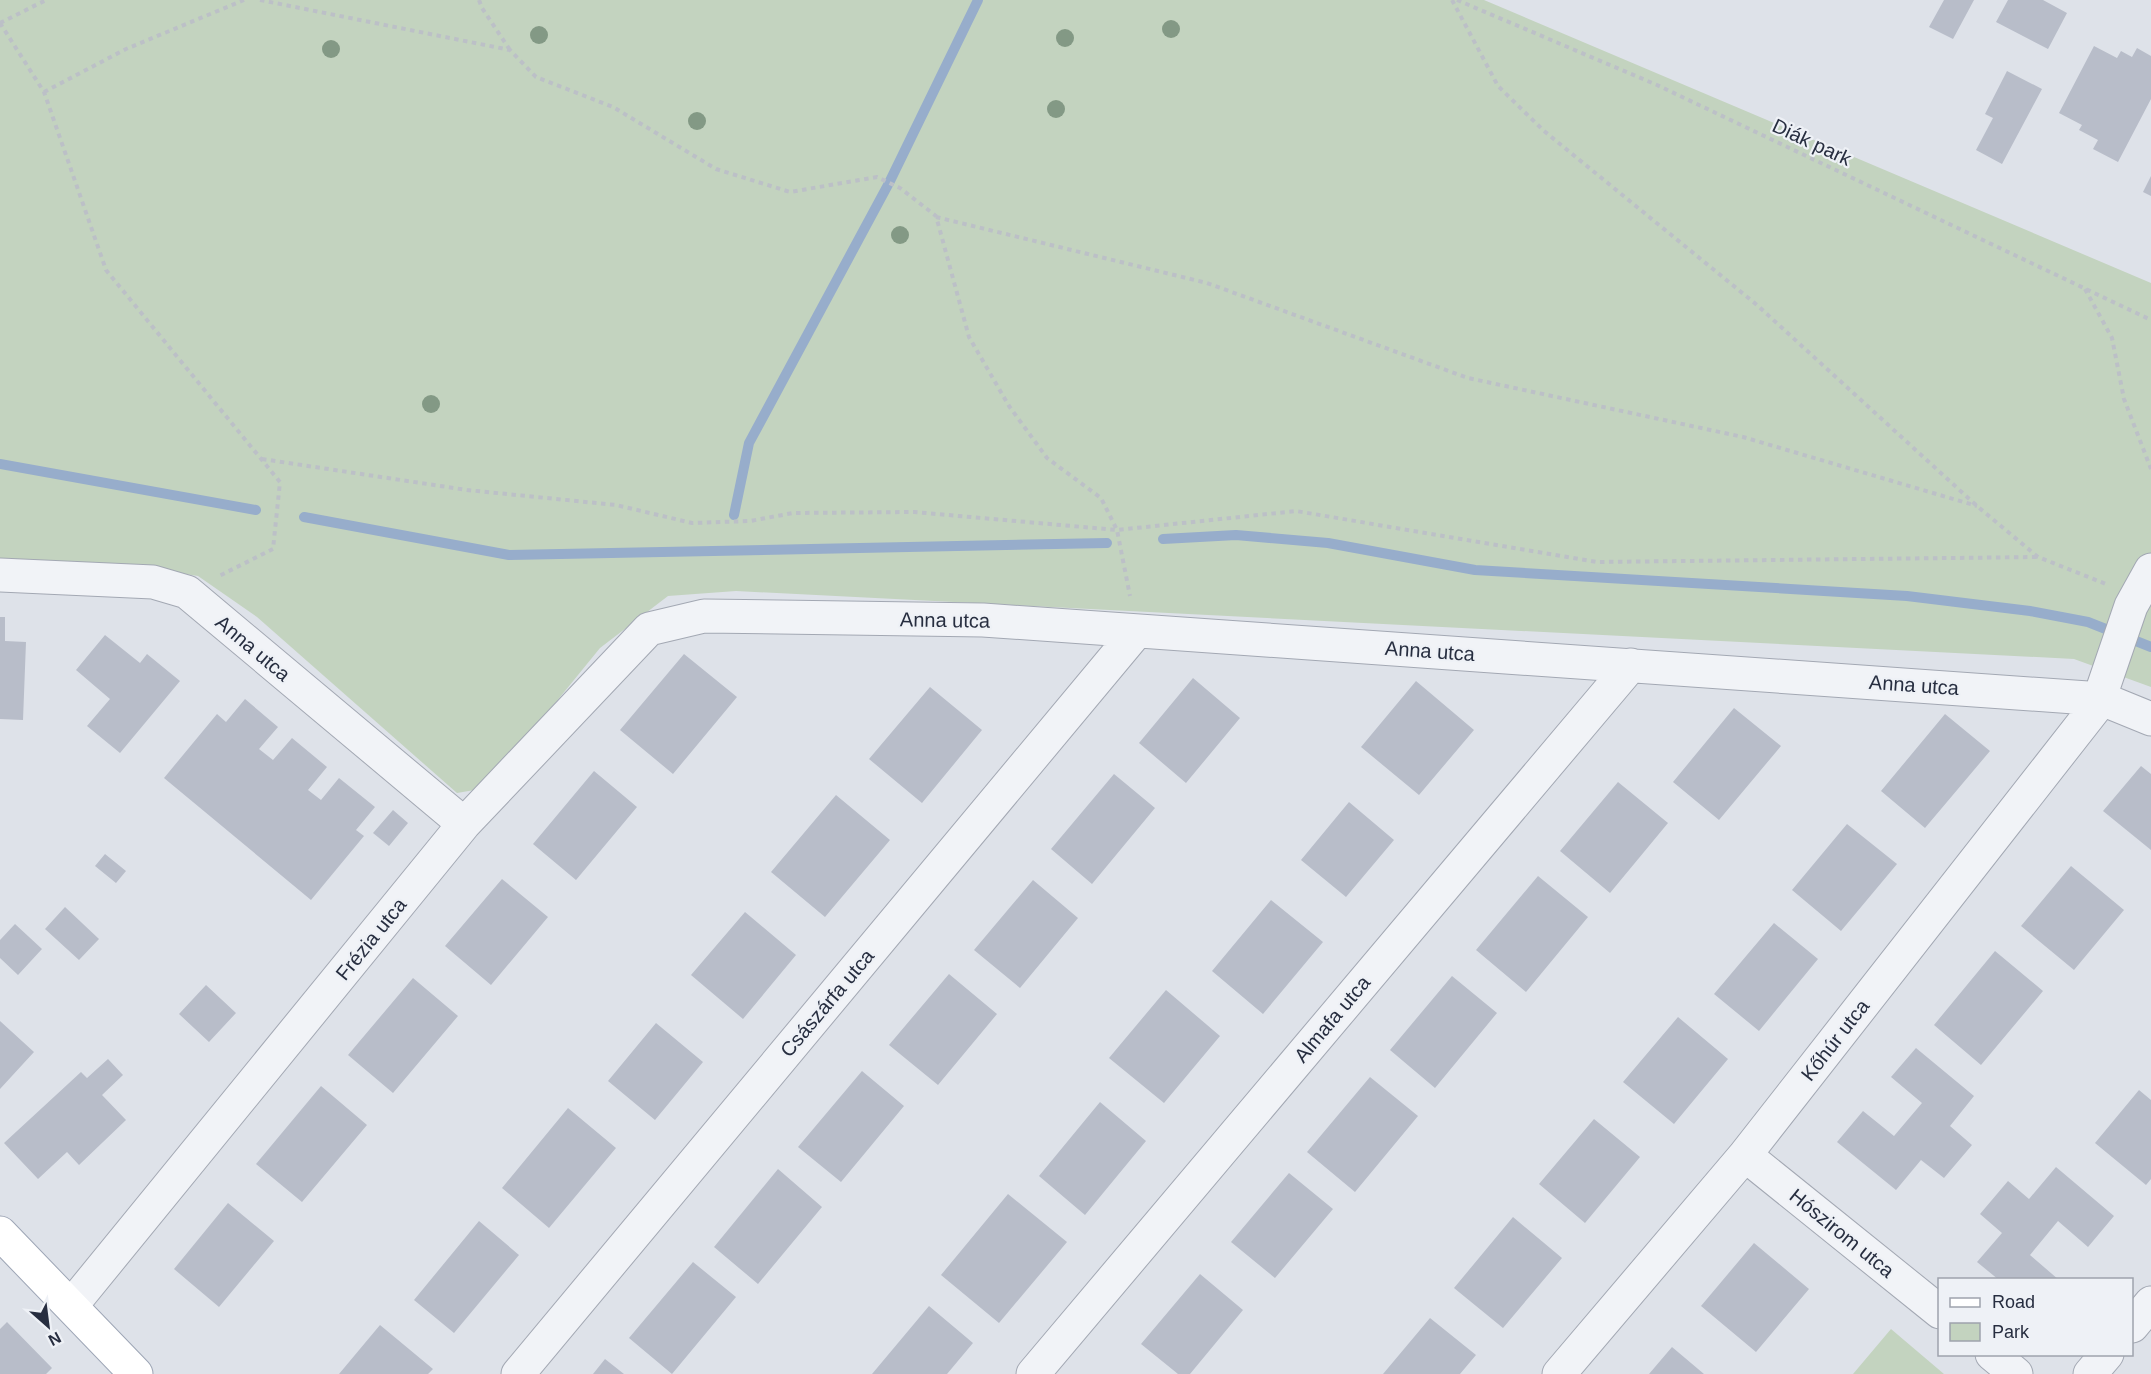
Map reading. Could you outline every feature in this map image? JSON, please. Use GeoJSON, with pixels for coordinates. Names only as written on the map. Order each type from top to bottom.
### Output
{"type":"FeatureCollection","features":[{"type":"Feature","properties":{"kind":"main road"},"geometry":{"type":"LineString","coordinates":[[0,1233],[136,1374]]}},
{"type":"Feature","properties":{"kind":"street","name":"Anna utca"},"geometry":{"type":"LineString","coordinates":[[0,575],[153,582],[187,592],[464,824]]}},
{"type":"Feature","properties":{"kind":"street","name":"Kőhúr utca"},"geometry":{"type":"LineString","coordinates":[[1559,1374],[1745,1155],[2103,693],[2140,591]]}},
{"type":"Feature","properties":{"kind":"street","name":"Anna utca"},"geometry":{"type":"LineString","coordinates":[[704,616],[983,620],[1631,665],[2103,693],[2151,718]]}},
{"type":"Feature","properties":{"kind":"street","name":"Frézia utca"},"geometry":{"type":"LineString","coordinates":[[71,1306],[464,824],[650,629],[704,616]]}},
{"type":"Feature","properties":{"kind":"street","name":"Császárfa utca"},"geometry":{"type":"LineString","coordinates":[[518,1374],[1137,631]]}},
{"type":"Feature","properties":{"kind":"street","name":"Almafa utca"},"geometry":{"type":"LineString","coordinates":[[1033,1374],[1631,665]]}},
{"type":"Feature","properties":{"kind":"street","name":"Hószirom utca"},"geometry":{"type":"LineString","coordinates":[[1745,1155],[1938,1310]]}},
{"type":"Feature","properties":{"kind":"street"},"geometry":{"type":"LineString","coordinates":[[2133,1325],[2151,1302]]}},
{"type":"Feature","properties":{"kind":"street"},"geometry":{"type":"LineString","coordinates":[[1994,1356],[2016,1374]]}},
{"type":"Feature","properties":{"kind":"street"},"geometry":{"type":"LineString","coordinates":[[2090,1374],[2105,1356]]}},
{"type":"Feature","properties":{"kind":"path"},"geometry":{"type":"LineString","coordinates":[[46,0],[0,23],[44,92],[106,270],[280,482],[273,549],[187,592]]}},
{"type":"Feature","properties":{"kind":"path"},"geometry":{"type":"LineString","coordinates":[[44,92],[126,49],[244,0]]}},
{"type":"Feature","properties":{"kind":"path"},"geometry":{"type":"LineString","coordinates":[[260,0],[510,50]]}},
{"type":"Feature","properties":{"kind":"path"},"geometry":{"type":"LineString","coordinates":[[479,0],[510,50],[536,77],[613,107],[716,169],[790,192],[876,177],[900,188],[936,216],[1207,283],[1467,378],[1743,436],[1977,506]]}},
{"type":"Feature","properties":{"kind":"path"},"geometry":{"type":"LineString","coordinates":[[1454,0],[1498,86],[1536,124],[1757,305],[1977,506],[2038,557]]}},
{"type":"Feature","properties":{"kind":"path","name":"Diák park"},"geometry":{"type":"LineString","coordinates":[[1454,0],[1657,85],[2151,320]]}},
{"type":"Feature","properties":{"kind":"path"},"geometry":{"type":"LineString","coordinates":[[936,216],[969,337],[1010,406],[1047,458],[1101,498],[1117,530],[1137,631]]}},
{"type":"Feature","properties":{"kind":"path"},"geometry":{"type":"LineString","coordinates":[[2085,289],[2112,338],[2124,399],[2151,469]]}},
{"type":"Feature","properties":{"kind":"path"},"geometry":{"type":"LineString","coordinates":[[262,459],[467,490],[616,505],[692,523],[750,521],[793,513],[914,512],[1117,530],[1296,511],[1597,562],[2038,557],[2140,591]]}},
{"type":"Feature","properties":{"kind":"green space"},"geometry":{"type":"Polygon","coordinates":[[[0,0],[1484,0],[2151,283],[2151,687],[2074,659],[736,591],[668,596],[600,648],[486,788],[457,793],[257,617],[198,576],[160,570],[0,561],[0,0]]]}},
{"type":"Feature","properties":{"kind":"green space"},"geometry":{"type":"Polygon","coordinates":[[[1891,1329],[1944,1374],[1853,1374],[1891,1329]]]}},
{"type":"Feature","properties":{"kind":"building"},"geometry":{"type":"Polygon","coordinates":[[[1944,0],[1974,0],[1953,39],[1929,27],[1944,0]]]}},
{"type":"Feature","properties":{"kind":"building"},"geometry":{"type":"Polygon","coordinates":[[[2008,0],[2043,0],[2067,13],[2048,49],[1996,22],[2008,0]]]}},
{"type":"Feature","properties":{"kind":"building"},"geometry":{"type":"Polygon","coordinates":[[[2094,46],[2117,58],[2121,51],[2132,57],[2137,48],[2151,56],[2151,99],[2118,162],[2093,149],[2098,140],[2079,130],[2082,125],[2059,113],[2094,46]]]}},
{"type":"Feature","properties":{"kind":"building"},"geometry":{"type":"Polygon","coordinates":[[[2007,71],[2042,89],[2002,164],[1976,150],[1993,118],[1985,114],[2007,71]]]}},
{"type":"Feature","properties":{"kind":"building"},"geometry":{"type":"Polygon","coordinates":[[[2151,176],[2151,196],[2143,192],[2151,176]]]}},
{"type":"Feature","properties":{"kind":"building"},"geometry":{"type":"Polygon","coordinates":[[[0,617],[5,617],[5,641],[26,642],[23,720],[0,719],[0,617]]]}},
{"type":"Feature","properties":{"kind":"building"},"geometry":{"type":"Polygon","coordinates":[[[105,635],[140,663],[147,654],[180,681],[120,753],[87,726],[110,699],[76,670],[105,635]]]}},
{"type":"Feature","properties":{"kind":"building"},"geometry":{"type":"Polygon","coordinates":[[[684,654],[737,697],[673,774],[620,730],[684,654]]]}},
{"type":"Feature","properties":{"kind":"building"},"geometry":{"type":"Polygon","coordinates":[[[1193,678],[1240,718],[1186,783],[1139,743],[1193,678]]]}},
{"type":"Feature","properties":{"kind":"building"},"geometry":{"type":"Polygon","coordinates":[[[1416,681],[1474,730],[1419,795],[1361,747],[1416,681]]]}},
{"type":"Feature","properties":{"kind":"building"},"geometry":{"type":"Polygon","coordinates":[[[930,687],[982,730],[922,803],[869,759],[930,687]]]}},
{"type":"Feature","properties":{"kind":"building"},"geometry":{"type":"Polygon","coordinates":[[[245,699],[278,727],[259,749],[273,760],[292,738],[327,767],[308,790],[321,800],[339,778],[375,807],[356,830],[364,836],[311,900],[164,778],[217,714],[226,722],[245,699]]]}},
{"type":"Feature","properties":{"kind":"building"},"geometry":{"type":"Polygon","coordinates":[[[1734,708],[1781,746],[1719,820],[1673,782],[1734,708]]]}},
{"type":"Feature","properties":{"kind":"building"},"geometry":{"type":"Polygon","coordinates":[[[1945,714],[1990,751],[1925,828],[1881,791],[1945,714]]]}},
{"type":"Feature","properties":{"kind":"building"},"geometry":{"type":"Polygon","coordinates":[[[2141,766],[2151,774],[2151,850],[2103,811],[2141,766]]]}},
{"type":"Feature","properties":{"kind":"building"},"geometry":{"type":"Polygon","coordinates":[[[594,771],[637,807],[576,880],[533,844],[594,771]]]}},
{"type":"Feature","properties":{"kind":"building"},"geometry":{"type":"Polygon","coordinates":[[[1114,774],[1155,808],[1092,884],[1051,849],[1114,774]]]}},
{"type":"Feature","properties":{"kind":"building"},"geometry":{"type":"Polygon","coordinates":[[[1618,782],[1668,823],[1610,893],[1560,851],[1618,782]]]}},
{"type":"Feature","properties":{"kind":"building"},"geometry":{"type":"Polygon","coordinates":[[[836,795],[890,840],[825,917],[771,872],[836,795]]]}},
{"type":"Feature","properties":{"kind":"building"},"geometry":{"type":"Polygon","coordinates":[[[1349,802],[1394,840],[1346,897],[1301,860],[1349,802]]]}},
{"type":"Feature","properties":{"kind":"building"},"geometry":{"type":"Polygon","coordinates":[[[393,810],[408,823],[389,846],[373,833],[393,810]]]}},
{"type":"Feature","properties":{"kind":"building"},"geometry":{"type":"Polygon","coordinates":[[[1847,824],[1897,864],[1841,931],[1792,890],[1847,824]]]}},
{"type":"Feature","properties":{"kind":"building"},"geometry":{"type":"Polygon","coordinates":[[[105,854],[126,871],[116,883],[95,866],[105,854]]]}},
{"type":"Feature","properties":{"kind":"building"},"geometry":{"type":"Polygon","coordinates":[[[2071,866],[2124,910],[2074,970],[2021,926],[2071,866]]]}},
{"type":"Feature","properties":{"kind":"building"},"geometry":{"type":"Polygon","coordinates":[[[1538,876],[1588,917],[1526,992],[1476,950],[1538,876]]]}},
{"type":"Feature","properties":{"kind":"building"},"geometry":{"type":"Polygon","coordinates":[[[502,879],[548,917],[491,985],[445,946],[502,879]]]}},
{"type":"Feature","properties":{"kind":"building"},"geometry":{"type":"Polygon","coordinates":[[[1033,880],[1078,918],[1020,988],[974,950],[1033,880]]]}},
{"type":"Feature","properties":{"kind":"building"},"geometry":{"type":"Polygon","coordinates":[[[1271,900],[1323,942],[1263,1014],[1212,971],[1271,900]]]}},
{"type":"Feature","properties":{"kind":"building"},"geometry":{"type":"Polygon","coordinates":[[[65,907],[99,939],[79,960],[45,929],[65,907]]]}},
{"type":"Feature","properties":{"kind":"building"},"geometry":{"type":"Polygon","coordinates":[[[745,912],[796,955],[743,1019],[691,975],[745,912]]]}},
{"type":"Feature","properties":{"kind":"building"},"geometry":{"type":"Polygon","coordinates":[[[1774,923],[1818,959],[1759,1031],[1714,994],[1774,923]]]}},
{"type":"Feature","properties":{"kind":"building"},"geometry":{"type":"Polygon","coordinates":[[[15,924],[42,949],[18,975],[0,958],[0,940],[15,924]]]}},
{"type":"Feature","properties":{"kind":"building"},"geometry":{"type":"Polygon","coordinates":[[[1995,951],[2043,991],[1981,1065],[1934,1025],[1995,951]]]}},
{"type":"Feature","properties":{"kind":"building"},"geometry":{"type":"Polygon","coordinates":[[[949,974],[997,1014],[938,1085],[889,1045],[949,974]]]}},
{"type":"Feature","properties":{"kind":"building"},"geometry":{"type":"Polygon","coordinates":[[[1452,976],[1497,1013],[1435,1088],[1390,1050],[1452,976]]]}},
{"type":"Feature","properties":{"kind":"building"},"geometry":{"type":"Polygon","coordinates":[[[413,978],[458,1016],[393,1093],[348,1055],[413,978]]]}},
{"type":"Feature","properties":{"kind":"building"},"geometry":{"type":"Polygon","coordinates":[[[206,985],[236,1013],[209,1042],[179,1014],[206,985]]]}},
{"type":"Feature","properties":{"kind":"building"},"geometry":{"type":"Polygon","coordinates":[[[1166,990],[1220,1036],[1164,1103],[1109,1058],[1166,990]]]}},
{"type":"Feature","properties":{"kind":"building"},"geometry":{"type":"Polygon","coordinates":[[[1678,1017],[1728,1059],[1674,1124],[1623,1082],[1678,1017]]]}},
{"type":"Feature","properties":{"kind":"building"},"geometry":{"type":"Polygon","coordinates":[[[0,1021],[34,1052],[0,1089],[0,1021]]]}},
{"type":"Feature","properties":{"kind":"building"},"geometry":{"type":"Polygon","coordinates":[[[656,1023],[703,1062],[655,1120],[608,1081],[656,1023]]]}},
{"type":"Feature","properties":{"kind":"building"},"geometry":{"type":"Polygon","coordinates":[[[1916,1048],[1974,1096],[1950,1126],[1972,1145],[1944,1178],[1921,1160],[1896,1190],[1837,1142],[1863,1111],[1894,1136],[1922,1103],[1891,1077],[1916,1048]]]}},
{"type":"Feature","properties":{"kind":"building"},"geometry":{"type":"Polygon","coordinates":[[[108,1059],[123,1075],[102,1095],[126,1120],[79,1165],[67,1152],[38,1179],[4,1143],[81,1072],[87,1078],[108,1059]]]}},
{"type":"Feature","properties":{"kind":"building"},"geometry":{"type":"Polygon","coordinates":[[[862,1071],[904,1106],[841,1182],[798,1147],[862,1071]]]}},
{"type":"Feature","properties":{"kind":"building"},"geometry":{"type":"Polygon","coordinates":[[[1370,1077],[1418,1116],[1355,1192],[1307,1152],[1370,1077]]]}},
{"type":"Feature","properties":{"kind":"building"},"geometry":{"type":"Polygon","coordinates":[[[321,1086],[367,1125],[302,1202],[256,1164],[321,1086]]]}},
{"type":"Feature","properties":{"kind":"building"},"geometry":{"type":"Polygon","coordinates":[[[2139,1090],[2151,1100],[2151,1179],[2146,1185],[2095,1143],[2139,1090]]]}},
{"type":"Feature","properties":{"kind":"building"},"geometry":{"type":"Polygon","coordinates":[[[1100,1102],[1146,1141],[1085,1215],[1039,1176],[1100,1102]]]}},
{"type":"Feature","properties":{"kind":"building"},"geometry":{"type":"Polygon","coordinates":[[[568,1108],[616,1148],[549,1228],[502,1188],[568,1108]]]}},
{"type":"Feature","properties":{"kind":"building"},"geometry":{"type":"Polygon","coordinates":[[[1594,1119],[1640,1157],[1585,1223],[1539,1184],[1594,1119]]]}},
{"type":"Feature","properties":{"kind":"building"},"geometry":{"type":"Polygon","coordinates":[[[2056,1167],[2114,1216],[2088,1247],[2058,1221],[2030,1255],[2057,1278],[1997,1278],[1977,1262],[2002,1233],[1980,1214],[2008,1181],[2029,1199],[2056,1167]]]}},
{"type":"Feature","properties":{"kind":"building"},"geometry":{"type":"Polygon","coordinates":[[[778,1169],[822,1207],[758,1284],[714,1247],[778,1169]]]}},
{"type":"Feature","properties":{"kind":"building"},"geometry":{"type":"Polygon","coordinates":[[[1289,1173],[1333,1209],[1275,1278],[1231,1242],[1289,1173]]]}},
{"type":"Feature","properties":{"kind":"building"},"geometry":{"type":"Polygon","coordinates":[[[1008,1194],[1067,1242],[999,1323],[941,1275],[1008,1194]]]}},
{"type":"Feature","properties":{"kind":"building"},"geometry":{"type":"Polygon","coordinates":[[[228,1203],[274,1241],[219,1307],[174,1269],[228,1203]]]}},
{"type":"Feature","properties":{"kind":"building"},"geometry":{"type":"Polygon","coordinates":[[[1513,1217],[1562,1258],[1503,1328],[1454,1288],[1513,1217]]]}},
{"type":"Feature","properties":{"kind":"building"},"geometry":{"type":"Polygon","coordinates":[[[479,1221],[519,1255],[454,1333],[414,1300],[479,1221]]]}},
{"type":"Feature","properties":{"kind":"building"},"geometry":{"type":"Polygon","coordinates":[[[1754,1243],[1809,1289],[1756,1352],[1701,1306],[1754,1243]]]}},
{"type":"Feature","properties":{"kind":"building"},"geometry":{"type":"Polygon","coordinates":[[[693,1262],[736,1297],[672,1374],[629,1338],[693,1262]]]}},
{"type":"Feature","properties":{"kind":"building"},"geometry":{"type":"Polygon","coordinates":[[[1200,1274],[1243,1310],[1190,1374],[1178,1374],[1141,1344],[1200,1274]]]}},
{"type":"Feature","properties":{"kind":"building"},"geometry":{"type":"Polygon","coordinates":[[[929,1306],[973,1343],[947,1374],[872,1374],[929,1306]]]}},
{"type":"Feature","properties":{"kind":"building"},"geometry":{"type":"Polygon","coordinates":[[[1430,1318],[1476,1355],[1460,1374],[1383,1374],[1430,1318]]]}},
{"type":"Feature","properties":{"kind":"building"},"geometry":{"type":"Polygon","coordinates":[[[7,1322],[52,1368],[46,1374],[0,1374],[0,1329],[7,1322]]]}},
{"type":"Feature","properties":{"kind":"building"},"geometry":{"type":"Polygon","coordinates":[[[380,1325],[433,1369],[428,1374],[339,1374],[380,1325]]]}},
{"type":"Feature","properties":{"kind":"building"},"geometry":{"type":"Polygon","coordinates":[[[1672,1347],[1704,1374],[1649,1374],[1672,1347]]]}},
{"type":"Feature","properties":{"kind":"building"},"geometry":{"type":"Polygon","coordinates":[[[605,1359],[624,1374],[593,1374],[605,1359]]]}},
{"type":"Feature","properties":{"kind":"waterway"},"geometry":{"type":"LineString","coordinates":[[734,515],[749,443],[889,183],[978,0]]}},
{"type":"Feature","properties":{"kind":"waterway"},"geometry":{"type":"LineString","coordinates":[[0,464],[256,510]]}},
{"type":"Feature","properties":{"kind":"waterway"},"geometry":{"type":"LineString","coordinates":[[304,517],[509,555],[1107,543]]}},
{"type":"Feature","properties":{"kind":"waterway"},"geometry":{"type":"LineString","coordinates":[[1163,539],[1236,535],[1328,543],[1475,570],[1907,596],[2030,611],[2088,622],[2151,647]]}}]}
